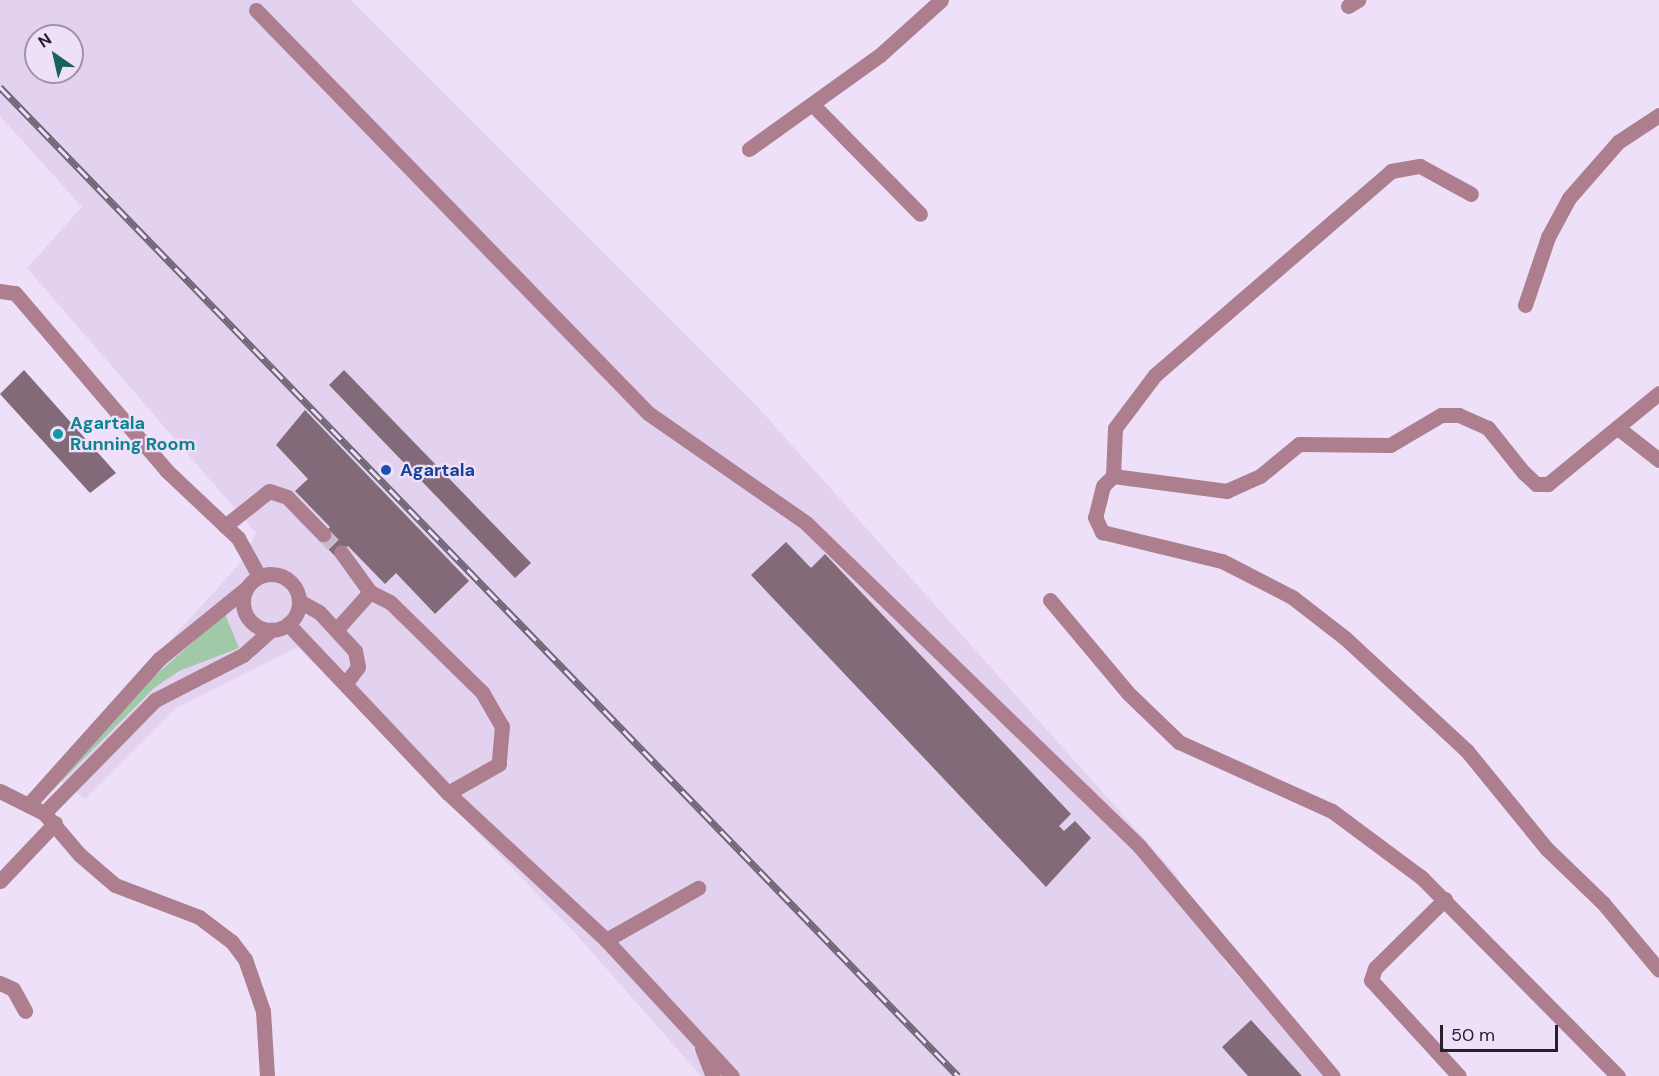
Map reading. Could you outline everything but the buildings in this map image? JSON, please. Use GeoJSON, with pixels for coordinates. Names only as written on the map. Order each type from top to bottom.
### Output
{"type":"FeatureCollection","features":[{"type":"Feature","properties":{"kind":"street"},"geometry":{"type":"LineString","coordinates":[[749,149],[812,104],[941,0]]}},
{"type":"Feature","properties":{"kind":"street"},"geometry":{"type":"LineString","coordinates":[[256,10],[648,413],[806,523],[1140,846],[1333,1076]]}},
{"type":"Feature","properties":{"kind":"street"},"geometry":{"type":"LineString","coordinates":[[812,104],[920,214]]}},
{"type":"Feature","properties":{"kind":"street"},"geometry":{"type":"LineString","coordinates":[[1525,305],[1548,237],[1569,198],[1618,142],[1659,115]]}},
{"type":"Feature","properties":{"kind":"street"},"geometry":{"type":"LineString","coordinates":[[1471,195],[1420,166],[1402,165],[1391,171],[1155,375],[1114,428],[1113,476],[1095,513],[1099,530],[1222,561],[1292,597],[1345,638],[1467,751],[1547,849],[1603,903],[1659,970]]}},
{"type":"Feature","properties":{"kind":"street"},"geometry":{"type":"LineString","coordinates":[[0,291],[15,293],[167,471],[246,548],[259,576]]}},
{"type":"Feature","properties":{"kind":"street"},"geometry":{"type":"LineString","coordinates":[[1113,476],[1227,491],[1260,476],[1299,444],[1374,448],[1390,444],[1431,418],[1458,415],[1488,428],[1524,473],[1536,484],[1548,484],[1659,393]]}},
{"type":"Feature","properties":{"kind":"street"},"geometry":{"type":"LineString","coordinates":[[1618,428],[1659,460]]}},
{"type":"Feature","properties":{"kind":"street"},"geometry":{"type":"LineString","coordinates":[[225,526],[269,491],[287,497],[323,534]]}},
{"type":"Feature","properties":{"kind":"street"},"geometry":{"type":"LineString","coordinates":[[341,552],[370,592],[390,602],[482,692],[498,715],[503,747],[499,764],[448,793]]}},
{"type":"Feature","properties":{"kind":"street"},"geometry":{"type":"LineString","coordinates":[[29,804],[159,659],[259,576],[286,578],[300,600],[336,630],[358,659],[345,684]]}},
{"type":"Feature","properties":{"kind":"street"},"geometry":{"type":"LineString","coordinates":[[245,589],[247,617],[271,630]]}},
{"type":"Feature","properties":{"kind":"street"},"geometry":{"type":"LineString","coordinates":[[336,630],[370,592]]}},
{"type":"Feature","properties":{"kind":"street"},"geometry":{"type":"LineString","coordinates":[[0,880],[50,818],[154,700],[243,655],[271,630],[288,624],[300,600]]}},
{"type":"Feature","properties":{"kind":"street"},"geometry":{"type":"LineString","coordinates":[[1050,600],[1128,693],[1179,742],[1332,811],[1366,832],[1445,899],[1618,1076]]}},
{"type":"Feature","properties":{"kind":"street"},"geometry":{"type":"LineString","coordinates":[[288,624],[448,793],[606,940],[732,1076]]}},
{"type":"Feature","properties":{"kind":"street"},"geometry":{"type":"LineString","coordinates":[[0,791],[29,804],[50,818],[80,855],[115,885],[199,916],[232,942],[245,959],[263,1011],[267,1076]]}},
{"type":"Feature","properties":{"kind":"street"},"geometry":{"type":"LineString","coordinates":[[606,940],[698,888]]}},
{"type":"Feature","properties":{"kind":"street"},"geometry":{"type":"LineString","coordinates":[[1445,899],[1375,968],[1371,980],[1459,1076]]}},
{"type":"Feature","properties":{"kind":"street"},"geometry":{"type":"LineString","coordinates":[[0,982],[13,988],[25,1011]]}},
{"type":"Feature","properties":{"kind":"street"},"geometry":{"type":"LineString","coordinates":[[698,1040],[713,1076]]}},
{"type":"Feature","properties":{"kind":"shaded area"},"geometry":{"type":"Polygon","coordinates":[[[0,0],[351,0],[756,405],[1175,873],[1227,965],[1330,1076],[701,1076],[575,933],[298,647],[176,708],[85,799],[50,773],[243,560],[256,533],[27,268],[82,207],[0,116],[0,0]]]}},
{"type":"Feature","properties":{"kind":"green space"},"geometry":{"type":"Polygon","coordinates":[[[225,614],[239,648],[179,671],[154,688],[46,797],[150,680],[225,614]]]}},
{"type":"Feature","properties":{"kind":"tunnel"},"geometry":{"type":"LineString","coordinates":[[323,534],[341,552]]}},
{"type":"Feature","properties":{"kind":"railway"},"geometry":{"type":"LineString","coordinates":[[0,87],[958,1076]]}},
{"type":"Feature","properties":{"kind":"place","name":"Agartala Running Room"},"geometry":{"type":"Point","coordinates":[58,434]}},
{"type":"Feature","properties":{"kind":"place","name":"Agartala"},"geometry":{"type":"Point","coordinates":[386,470]}}]}
